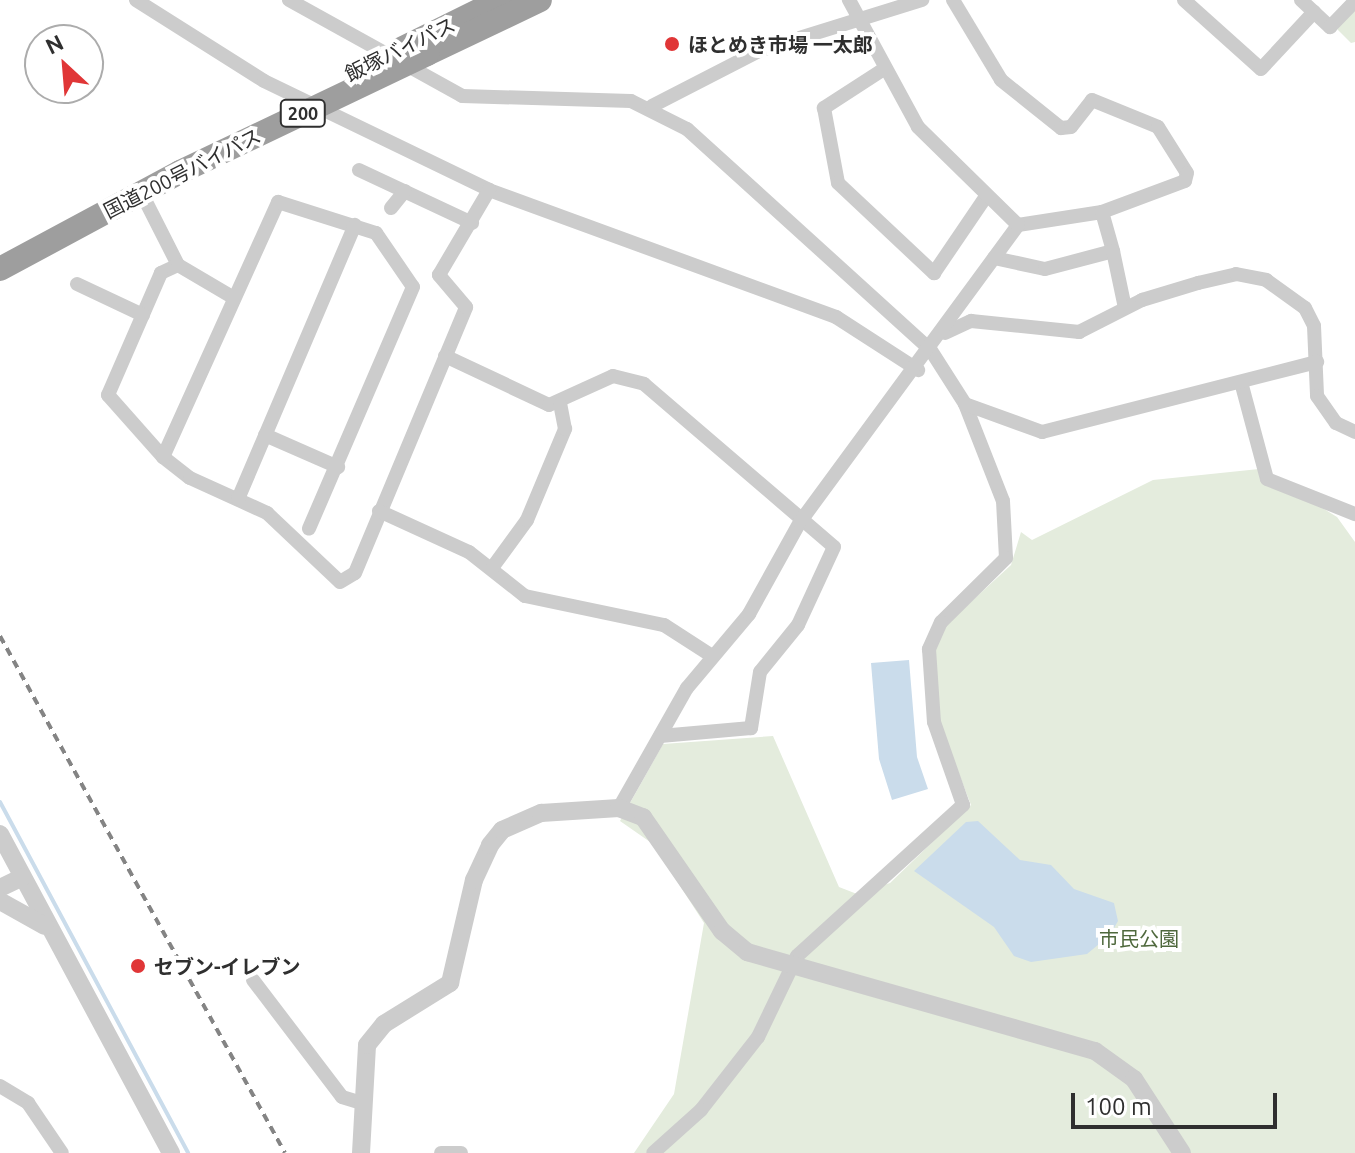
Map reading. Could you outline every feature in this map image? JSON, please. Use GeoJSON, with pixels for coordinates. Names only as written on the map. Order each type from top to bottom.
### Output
{"type":"FeatureCollection","features":[{"type":"Feature","properties":{"kind":"highway","name":"飯塚バイパス"},"geometry":{"type":"LineString","coordinates":[[0,251],[174,167],[500,0]]}},
{"type":"Feature","properties":{"kind":"highway","name":"国道200号バイパス"},"geometry":{"type":"LineString","coordinates":[[0,269],[141,192],[174,167],[540,0]]}},
{"type":"Feature","properties":{"kind":"street"},"geometry":{"type":"LineString","coordinates":[[136,0],[264,81],[489,190],[836,317],[918,370]]}},
{"type":"Feature","properties":{"kind":"street"},"geometry":{"type":"LineString","coordinates":[[289,0],[462,96],[509,102],[603,97],[652,106],[719,153],[934,343],[965,404],[1003,501],[1009,539],[996,575],[953,608],[929,649],[934,722],[963,805],[797,956],[795,968],[758,1037],[712,1097],[653,1153]]}},
{"type":"Feature","properties":{"kind":"street"},"geometry":{"type":"LineString","coordinates":[[849,0],[918,127],[1018,225]]}},
{"type":"Feature","properties":{"kind":"street"},"geometry":{"type":"LineString","coordinates":[[652,106],[761,50],[922,0]]}},
{"type":"Feature","properties":{"kind":"street"},"geometry":{"type":"LineString","coordinates":[[619,808],[660,736],[712,656],[749,614],[800,522],[918,370],[1018,225],[1102,212],[1185,181],[1166,133],[1092,100],[1071,127],[1061,128],[1001,80],[953,0]]}},
{"type":"Feature","properties":{"kind":"street"},"geometry":{"type":"LineString","coordinates":[[1184,0],[1261,69],[1314,12]]}},
{"type":"Feature","properties":{"kind":"street"},"geometry":{"type":"LineString","coordinates":[[1301,0],[1330,27],[1355,1]]}},
{"type":"Feature","properties":{"kind":"street"},"geometry":{"type":"LineString","coordinates":[[884,69],[824,108],[838,183],[934,273],[987,195]]}},
{"type":"Feature","properties":{"kind":"street"},"geometry":{"type":"LineString","coordinates":[[359,170],[472,223]]}},
{"type":"Feature","properties":{"kind":"street"},"geometry":{"type":"LineString","coordinates":[[178,265],[161,273],[108,395],[163,457],[267,513],[340,582],[355,573],[466,307],[439,275],[489,190]]}},
{"type":"Feature","properties":{"kind":"street"},"geometry":{"type":"LineString","coordinates":[[391,208],[405,191]]}},
{"type":"Feature","properties":{"kind":"street"},"geometry":{"type":"LineString","coordinates":[[141,192],[178,265],[234,298]]}},
{"type":"Feature","properties":{"kind":"street"},"geometry":{"type":"LineString","coordinates":[[163,457],[278,202],[376,233],[413,287],[309,529]]}},
{"type":"Feature","properties":{"kind":"street"},"geometry":{"type":"LineString","coordinates":[[1102,212],[1125,308]]}},
{"type":"Feature","properties":{"kind":"street"},"geometry":{"type":"LineString","coordinates":[[238,499],[355,225]]}},
{"type":"Feature","properties":{"kind":"street"},"geometry":{"type":"LineString","coordinates":[[994,258],[1045,269],[1113,251]]}},
{"type":"Feature","properties":{"kind":"street"},"geometry":{"type":"LineString","coordinates":[[934,343],[971,321],[1079,332],[1125,308],[1236,274],[1266,280],[1305,308],[1325,411],[1355,432]]}},
{"type":"Feature","properties":{"kind":"street"},"geometry":{"type":"LineString","coordinates":[[77,284],[143,315]]}},
{"type":"Feature","properties":{"kind":"street"},"geometry":{"type":"LineString","coordinates":[[445,356],[560,404]]}},
{"type":"Feature","properties":{"kind":"street"},"geometry":{"type":"LineString","coordinates":[[965,404],[1042,432],[1317,362]]}},
{"type":"Feature","properties":{"kind":"street"},"geometry":{"type":"LineString","coordinates":[[560,404],[613,376],[644,384],[835,552],[798,625],[760,672],[751,728],[660,736]]}},
{"type":"Feature","properties":{"kind":"street"},"geometry":{"type":"LineString","coordinates":[[1241,382],[1267,479],[1355,514]]}},
{"type":"Feature","properties":{"kind":"street"},"geometry":{"type":"LineString","coordinates":[[492,568],[527,520],[565,429],[560,404]]}},
{"type":"Feature","properties":{"kind":"street"},"geometry":{"type":"LineString","coordinates":[[265,435],[338,467]]}},
{"type":"Feature","properties":{"kind":"street"},"geometry":{"type":"LineString","coordinates":[[379,511],[492,568],[540,601],[664,625],[712,656]]}},
{"type":"Feature","properties":{"kind":"street"},"geometry":{"type":"LineString","coordinates":[[361,1153],[367,1045],[384,1024],[450,983],[474,880],[502,830],[541,813],[619,808],[643,817],[722,931],[747,952],[1095,1051],[1134,1079],[1182,1153]]}},
{"type":"Feature","properties":{"kind":"street"},"geometry":{"type":"LineString","coordinates":[[0,834],[0,864]]}},
{"type":"Feature","properties":{"kind":"street"},"geometry":{"type":"LineString","coordinates":[[0,834],[166,1151]]}},
{"type":"Feature","properties":{"kind":"street"},"geometry":{"type":"LineString","coordinates":[[0,888],[23,877]]}},
{"type":"Feature","properties":{"kind":"street"},"geometry":{"type":"LineString","coordinates":[[0,901],[50,930]]}},
{"type":"Feature","properties":{"kind":"street"},"geometry":{"type":"LineString","coordinates":[[253,980],[342,1097],[365,1104]]}},
{"type":"Feature","properties":{"kind":"street"},"geometry":{"type":"LineString","coordinates":[[0,1086],[28,1103],[62,1153]]}},
{"type":"Feature","properties":{"kind":"street"},"geometry":{"type":"LineString","coordinates":[[441,1153],[461,1153]]}},
{"type":"Feature","properties":{"kind":"green space"},"geometry":{"type":"Polygon","coordinates":[[[1355,7],[1355,42],[1351,43],[1335,27],[1355,7]]]}},
{"type":"Feature","properties":{"kind":"green space","name":"市民公園"},"geometry":{"type":"Polygon","coordinates":[[[1259,469],[1337,517],[1355,542],[1355,1153],[634,1153],[674,1094],[704,923],[653,844],[620,821],[663,744],[773,736],[839,887],[857,894],[890,883],[971,805],[939,722],[934,653],[947,624],[1011,565],[1021,532],[1032,540],[1153,480],[1259,469]]]}},
{"type":"Feature","properties":{"kind":"water"},"geometry":{"type":"Polygon","coordinates":[[[909,660],[917,757],[928,789],[892,800],[879,759],[871,663],[909,660]]]}},
{"type":"Feature","properties":{"kind":"water"},"geometry":{"type":"Polygon","coordinates":[[[978,821],[1020,860],[1051,865],[1074,889],[1114,903],[1118,921],[1110,935],[1087,954],[1031,962],[1014,956],[994,927],[914,871],[966,822],[978,821]]]}},
{"type":"Feature","properties":{"kind":"waterway"},"geometry":{"type":"LineString","coordinates":[[0,802],[188,1153]]}},
{"type":"Feature","properties":{"kind":"railway"},"geometry":{"type":"LineString","coordinates":[[0,636],[285,1153]]}},
{"type":"Feature","properties":{"kind":"place","name":"ほとめき市場 一太郎"},"geometry":{"type":"Point","coordinates":[672,44]}},
{"type":"Feature","properties":{"kind":"place","name":"セブン-イレブン"},"geometry":{"type":"Point","coordinates":[138,966]}}]}
